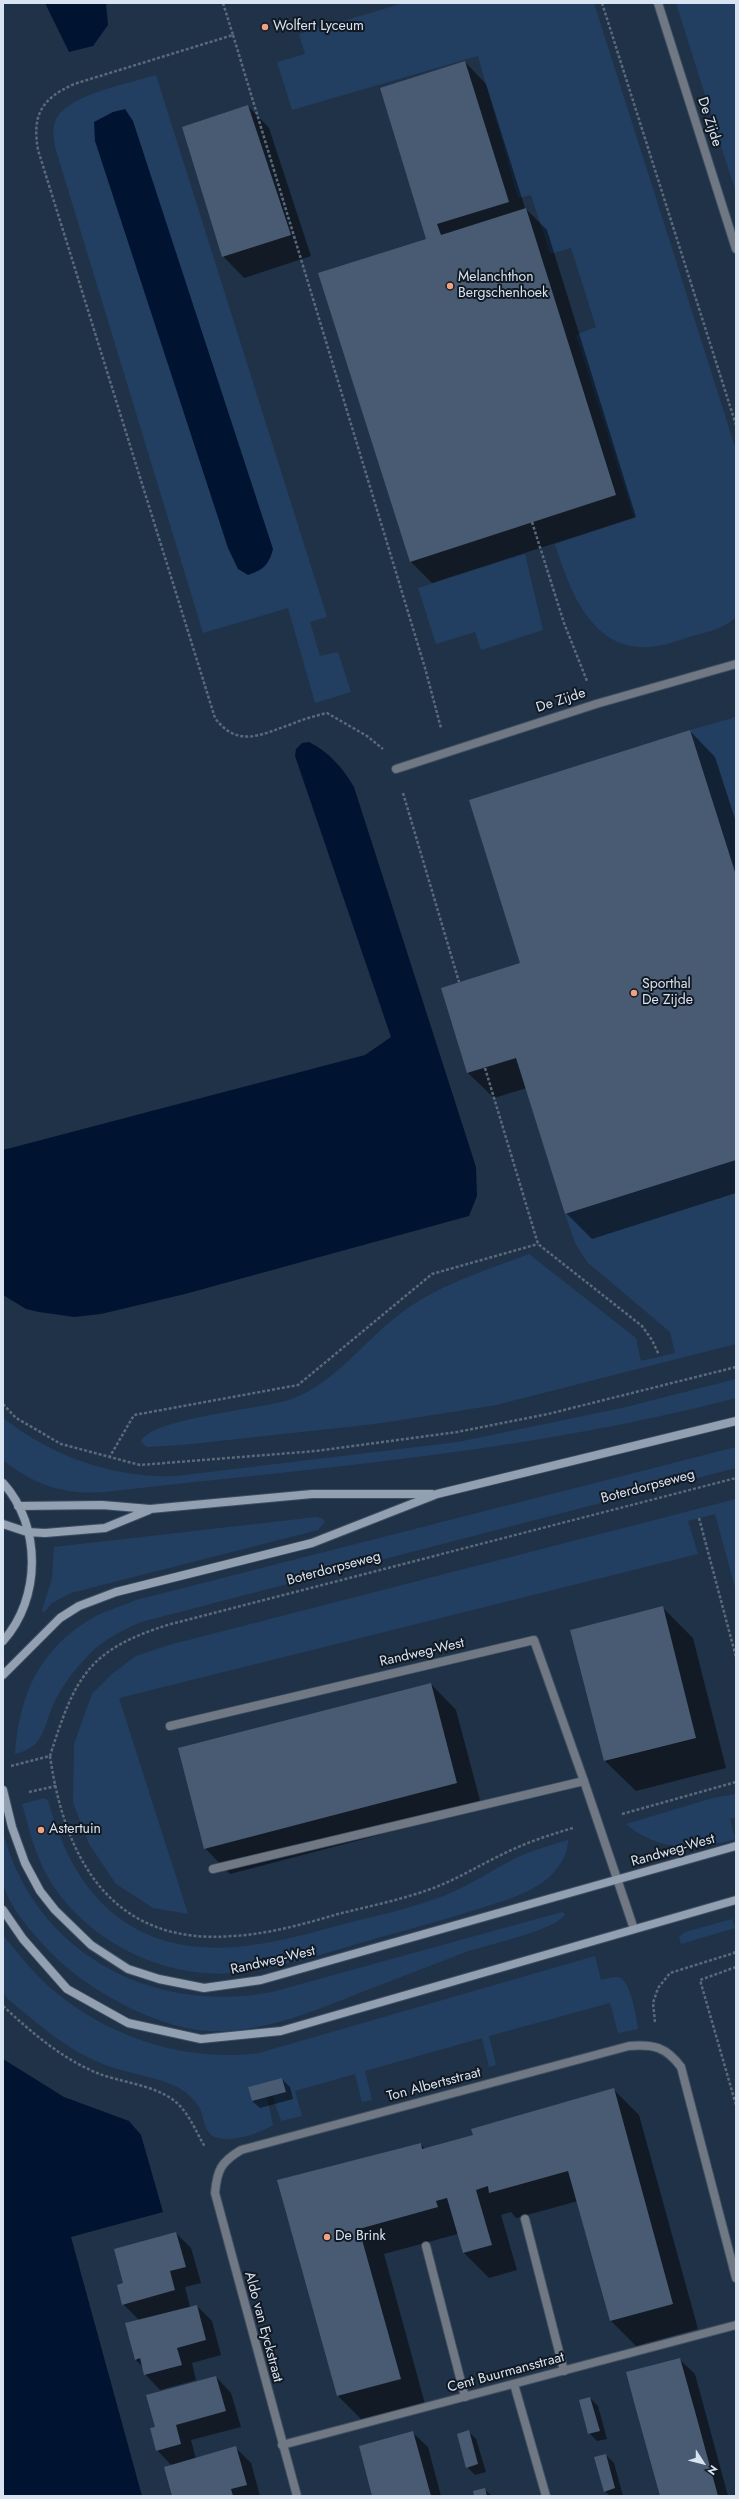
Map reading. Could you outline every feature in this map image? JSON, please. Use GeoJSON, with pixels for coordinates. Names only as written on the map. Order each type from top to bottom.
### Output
{"type":"FeatureCollection","features":[{"type":"Feature","properties":{"kind":"main road"},"geometry":{"type":"LineString","coordinates":[[3,1675],[60,1618],[103,1596],[312,1543],[437,1494],[736,1421]]}},
{"type":"Feature","properties":{"kind":"main road"},"geometry":{"type":"LineString","coordinates":[[3,1483],[14,1496],[28,1532],[33,1571],[28,1593],[20,1615],[3,1641]]}},
{"type":"Feature","properties":{"kind":"main road"},"geometry":{"type":"LineString","coordinates":[[18,1506],[102,1505],[150,1509],[312,1494],[437,1494]]}},
{"type":"Feature","properties":{"kind":"main road"},"geometry":{"type":"LineString","coordinates":[[3,1524],[28,1532],[60,1532],[105,1528],[150,1509]]}},
{"type":"Feature","properties":{"kind":"main road","name":"Randweg-West"},"geometry":{"type":"LineString","coordinates":[[3,1790],[12,1827],[25,1863],[40,1891],[60,1915],[91,1944],[128,1969],[159,1980],[204,1988],[261,1980],[736,1846]]}},
{"type":"Feature","properties":{"kind":"main road"},"geometry":{"type":"LineString","coordinates":[[3,1910],[23,1939],[67,1989],[128,2023],[201,2039],[282,2031],[736,1900]]}},
{"type":"Feature","properties":{"kind":"street","name":"De Zijde"},"geometry":{"type":"LineString","coordinates":[[658,3],[736,250]]}},
{"type":"Feature","properties":{"kind":"street","name":"De Zijde"},"geometry":{"type":"LineString","coordinates":[[396,769],[596,704],[736,664]]}},
{"type":"Feature","properties":{"kind":"street","name":"Randweg-West"},"geometry":{"type":"LineString","coordinates":[[170,1726],[534,1640],[598,1821],[634,1929]]}},
{"type":"Feature","properties":{"kind":"street"},"geometry":{"type":"LineString","coordinates":[[213,1869],[584,1781]]}},
{"type":"Feature","properties":{"kind":"street","name":"Ton Albertsstraat"},"geometry":{"type":"LineString","coordinates":[[221,2165],[241,2150],[629,2046],[659,2047]]}},
{"type":"Feature","properties":{"kind":"street"},"geometry":{"type":"LineString","coordinates":[[659,2047],[672,2054],[681,2067],[736,2278]]}},
{"type":"Feature","properties":{"kind":"street","name":"Aldo van Eyckstraat"},"geometry":{"type":"LineString","coordinates":[[221,2165],[216,2180],[215,2193],[218,2212],[297,2496]]}},
{"type":"Feature","properties":{"kind":"street"},"geometry":{"type":"LineString","coordinates":[[525,2219],[564,2371]]}},
{"type":"Feature","properties":{"kind":"street"},"geometry":{"type":"LineString","coordinates":[[426,2246],[465,2397]]}},
{"type":"Feature","properties":{"kind":"street","name":"Cent Buurmansstraat"},"geometry":{"type":"LineString","coordinates":[[282,2446],[736,2325]]}},
{"type":"Feature","properties":{"kind":"street"},"geometry":{"type":"LineString","coordinates":[[514,2384],[546,2496]]}},
{"type":"Feature","properties":{"kind":"path"},"geometry":{"type":"LineString","coordinates":[[223,3],[234,35],[425,668],[447,753]]}},
{"type":"Feature","properties":{"kind":"path"},"geometry":{"type":"LineString","coordinates":[[602,3],[736,425]]}},
{"type":"Feature","properties":{"kind":"path"},"geometry":{"type":"LineString","coordinates":[[234,35],[62,89],[52,96],[38,115],[35,126],[38,150],[215,718],[222,728],[232,734],[258,737],[327,713],[379,745],[396,769],[459,982]]}},
{"type":"Feature","properties":{"kind":"path"},"geometry":{"type":"LineString","coordinates":[[532,522],[564,623],[596,704]]}},
{"type":"Feature","properties":{"kind":"path"},"geometry":{"type":"LineString","coordinates":[[485,1068],[538,1244],[642,1326],[652,1340],[659,1355]]}},
{"type":"Feature","properties":{"kind":"path"},"geometry":{"type":"LineString","coordinates":[[108,1458],[134,1415],[298,1385],[432,1274],[538,1244]]}},
{"type":"Feature","properties":{"kind":"path"},"geometry":{"type":"LineString","coordinates":[[3,1404],[16,1418],[60,1444],[108,1458],[140,1464],[316,1451],[457,1432],[548,1414],[736,1367]]}},
{"type":"Feature","properties":{"kind":"path","name":"Boterdorpseweg"},"geometry":{"type":"LineString","coordinates":[[50,1756],[66,1706],[87,1671],[98,1658],[126,1640],[171,1624],[736,1478]]}},
{"type":"Feature","properties":{"kind":"path"},"geometry":{"type":"LineString","coordinates":[[699,1518],[736,1657]]}},
{"type":"Feature","properties":{"kind":"path"},"geometry":{"type":"LineString","coordinates":[[10,1767],[50,1756]]}},
{"type":"Feature","properties":{"kind":"path","name":"Randweg-West"},"geometry":{"type":"LineString","coordinates":[[50,1756],[66,1829],[74,1848],[96,1883],[110,1897],[142,1920],[176,1933],[202,1936],[231,1937],[280,1930],[434,1888],[526,1844],[598,1821],[736,1782]]}},
{"type":"Feature","properties":{"kind":"path"},"geometry":{"type":"LineString","coordinates":[[659,2047],[653,2003],[658,1988],[670,1973],[734,1953],[736,1948]]}},
{"type":"Feature","properties":{"kind":"path"},"geometry":{"type":"LineString","coordinates":[[736,1967],[700,1980],[736,2105]]}},
{"type":"Feature","properties":{"kind":"path"},"geometry":{"type":"LineString","coordinates":[[3,2006],[38,2037],[74,2061],[97,2073],[157,2092],[176,2102],[190,2118],[206,2149],[221,2165]]}},
{"type":"Feature","properties":{"kind":"shaded area"},"geometry":{"type":"Polygon","coordinates":[[[45,3],[106,3],[108,25],[93,46],[69,52],[45,3]]]}},
{"type":"Feature","properties":{"kind":"shaded area"},"geometry":{"type":"Polygon","coordinates":[[[404,3],[594,3],[736,450],[736,617],[725,625],[664,645],[650,647],[630,646],[613,639],[598,628],[586,614],[576,598],[568,580],[555,544],[634,518],[576,335],[596,327],[571,248],[550,254],[531,195],[518,198],[478,56],[292,110],[277,62],[305,54],[299,34],[404,3]]]}},
{"type":"Feature","properties":{"kind":"shaded area"},"geometry":{"type":"Polygon","coordinates":[[[676,3],[736,3],[736,193],[676,3]]]}},
{"type":"Feature","properties":{"kind":"shaded area"},"geometry":{"type":"Polygon","coordinates":[[[156,75],[327,617],[310,622],[320,656],[338,652],[351,692],[315,703],[288,608],[203,633],[55,147],[53,131],[55,122],[61,113],[71,104],[100,91],[156,75]]]}},
{"type":"Feature","properties":{"kind":"shaded area"},"geometry":{"type":"Polygon","coordinates":[[[125,109],[133,121],[273,549],[270,559],[265,566],[248,575],[238,569],[228,548],[95,141],[94,122],[113,112],[125,109]]]}},
{"type":"Feature","properties":{"kind":"shaded area"},"geometry":{"type":"Polygon","coordinates":[[[525,554],[543,630],[481,650],[475,632],[436,644],[418,588],[525,554]]]}},
{"type":"Feature","properties":{"kind":"shaded area"},"geometry":{"type":"Polygon","coordinates":[[[736,717],[736,875],[690,730],[736,717]]]}},
{"type":"Feature","properties":{"kind":"shaded area"},"geometry":{"type":"Polygon","coordinates":[[[309,742],[335,761],[354,787],[476,1167],[477,1196],[469,1216],[185,1294],[101,1314],[74,1317],[26,1309],[3,1295],[3,1150],[365,1055],[391,1037],[295,756],[296,749],[302,743],[309,742]]]}},
{"type":"Feature","properties":{"kind":"shaded area"},"geometry":{"type":"Polygon","coordinates":[[[736,1160],[736,1344],[496,1405],[375,1424],[182,1445],[147,1447],[141,1442],[148,1434],[185,1420],[278,1403],[292,1399],[309,1391],[339,1370],[393,1319],[422,1299],[451,1284],[529,1254],[636,1338],[641,1361],[675,1353],[670,1332],[587,1262],[575,1243],[565,1214],[736,1160]]]}},
{"type":"Feature","properties":{"kind":"shaded area"},"geometry":{"type":"Polygon","coordinates":[[[736,1379],[736,1398],[658,1417],[501,1445],[264,1475],[90,1493],[51,1487],[27,1476],[3,1460],[3,1418],[42,1444],[84,1462],[106,1469],[129,1473],[152,1476],[176,1476],[458,1442],[622,1408],[736,1379]]]}},
{"type":"Feature","properties":{"kind":"shaded area"},"geometry":{"type":"Polygon","coordinates":[[[736,1447],[736,1468],[141,1622],[109,1638],[89,1654],[70,1677],[58,1695],[41,1737],[31,1747],[15,1754],[21,1712],[28,1692],[46,1658],[59,1643],[75,1629],[104,1612],[136,1600],[736,1447]]]}},
{"type":"Feature","properties":{"kind":"shaded area"},"geometry":{"type":"Polygon","coordinates":[[[736,1499],[736,1591],[715,1514],[688,1521],[698,1554],[119,1698],[188,1914],[153,1908],[116,1884],[89,1844],[73,1803],[74,1744],[92,1694],[112,1674],[136,1656],[169,1645],[736,1499]]]}},
{"type":"Feature","properties":{"kind":"shaded area"},"geometry":{"type":"Polygon","coordinates":[[[316,1517],[323,1519],[325,1522],[318,1530],[71,1593],[52,1603],[44,1612],[42,1611],[52,1578],[54,1547],[316,1517]]]}},
{"type":"Feature","properties":{"kind":"shaded area"},"geometry":{"type":"Polygon","coordinates":[[[736,1794],[736,1817],[730,1819],[735,1839],[721,1843],[692,1847],[664,1844],[638,1833],[626,1824],[713,1798],[736,1794]]]}},
{"type":"Feature","properties":{"kind":"shaded area"},"geometry":{"type":"Polygon","coordinates":[[[44,1798],[48,1800],[60,1837],[76,1869],[96,1896],[119,1918],[146,1934],[178,1944],[213,1948],[253,1945],[275,1941],[412,1907],[457,1890],[518,1857],[568,1840],[564,1858],[557,1869],[536,1887],[514,1897],[446,1919],[273,1967],[234,1973],[204,1973],[174,1968],[145,1959],[117,1945],[92,1928],[70,1907],[52,1883],[38,1856],[22,1804],[44,1798]]]}},
{"type":"Feature","properties":{"kind":"shaded area"},"geometry":{"type":"Polygon","coordinates":[[[3,1832],[19,1875],[42,1912],[71,1942],[105,1966],[143,1984],[184,1994],[228,1997],[272,1992],[562,1912],[565,1914],[560,1920],[536,1931],[466,1952],[307,2013],[269,2025],[230,2031],[193,2029],[155,2019],[117,2001],[83,1980],[50,1952],[29,1929],[12,1904],[6,1892],[2,1875],[3,1832]]]}},
{"type":"Feature","properties":{"kind":"shaded area"},"geometry":{"type":"Polygon","coordinates":[[[732,1919],[735,1928],[681,1944],[679,1937],[685,1932],[732,1919]]]}},
{"type":"Feature","properties":{"kind":"shaded area"},"geometry":{"type":"Polygon","coordinates":[[[3,1935],[47,1985],[69,2003],[94,2019],[119,2032],[146,2042],[202,2054],[231,2055],[259,2053],[595,1956],[601,1980],[617,1977],[622,1979],[626,1984],[632,1999],[638,2029],[618,2033],[610,2003],[489,2036],[496,2065],[489,2067],[482,2038],[365,2071],[372,2100],[362,2102],[355,2074],[295,2091],[302,2116],[281,2121],[272,2095],[286,2092],[282,2078],[248,2087],[252,2101],[267,2097],[273,2125],[247,2136],[224,2139],[210,2134],[207,2130],[199,2106],[184,2091],[166,2082],[103,2064],[90,2058],[53,2036],[8,1999],[3,1993],[3,1935]]]}},
{"type":"Feature","properties":{"kind":"shaded area"},"geometry":{"type":"Polygon","coordinates":[[[3,2059],[64,2097],[129,2121],[141,2135],[163,2212],[71,2237],[142,2496],[3,2496],[3,2059]]]}},
{"type":"Feature","properties":{"kind":"building"},"geometry":{"type":"Polygon","coordinates":[[[465,61],[509,202],[437,224],[441,235],[526,208],[616,495],[410,562],[318,273],[426,239],[380,88],[465,61]]]}},
{"type":"Feature","properties":{"kind":"building"},"geometry":{"type":"Polygon","coordinates":[[[248,105],[291,235],[222,257],[182,127],[248,105]]]}},
{"type":"Feature","properties":{"kind":"building"},"geometry":{"type":"Polygon","coordinates":[[[690,730],[736,875],[736,1160],[565,1214],[516,1058],[467,1073],[441,988],[520,963],[469,800],[690,730]]]}},
{"type":"Feature","properties":{"kind":"building"},"geometry":{"type":"Polygon","coordinates":[[[663,1606],[696,1738],[604,1761],[570,1630],[663,1606]]]}},
{"type":"Feature","properties":{"kind":"building"},"geometry":{"type":"Polygon","coordinates":[[[431,1683],[457,1783],[204,1849],[178,1748],[431,1683]]]}},
{"type":"Feature","properties":{"kind":"building"},"geometry":{"type":"Polygon","coordinates":[[[282,2078],[286,2092],[252,2101],[248,2087],[282,2078]]]}},
{"type":"Feature","properties":{"kind":"building","name":"De Brink"},"geometry":{"type":"Polygon","coordinates":[[[614,2088],[673,2304],[610,2321],[568,2171],[489,2193],[488,2186],[476,2190],[492,2245],[463,2253],[447,2198],[436,2201],[438,2207],[359,2229],[401,2379],[337,2396],[277,2180],[421,2143],[422,2149],[473,2135],[471,2129],[614,2088]]]}},
{"type":"Feature","properties":{"kind":"building"},"geometry":{"type":"Polygon","coordinates":[[[176,2232],[186,2267],[170,2271],[175,2290],[122,2305],[117,2285],[123,2283],[114,2249],[176,2232]]]}},
{"type":"Feature","properties":{"kind":"building"},"geometry":{"type":"Polygon","coordinates":[[[197,2305],[206,2340],[177,2348],[182,2365],[144,2375],[140,2358],[135,2360],[125,2323],[197,2305]]]}},
{"type":"Feature","properties":{"kind":"building"},"geometry":{"type":"Polygon","coordinates":[[[680,2358],[718,2496],[660,2496],[634,2402],[626,2372],[680,2358]]]}},
{"type":"Feature","properties":{"kind":"building"},"geometry":{"type":"Polygon","coordinates":[[[216,2376],[226,2411],[176,2425],[181,2444],[156,2451],[150,2428],[155,2427],[146,2395],[216,2376]]]}},
{"type":"Feature","properties":{"kind":"building"},"geometry":{"type":"Polygon","coordinates":[[[590,2397],[600,2431],[588,2434],[579,2400],[590,2397]]]}},
{"type":"Feature","properties":{"kind":"building"},"geometry":{"type":"Polygon","coordinates":[[[469,2430],[478,2464],[466,2468],[457,2434],[469,2430]]]}},
{"type":"Feature","properties":{"kind":"building"},"geometry":{"type":"Polygon","coordinates":[[[413,2431],[431,2496],[372,2496],[359,2446],[413,2431]]]}},
{"type":"Feature","properties":{"kind":"building"},"geometry":{"type":"Polygon","coordinates":[[[236,2446],[247,2485],[231,2489],[233,2496],[172,2496],[164,2467],[236,2446]]]}},
{"type":"Feature","properties":{"kind":"building"},"geometry":{"type":"Polygon","coordinates":[[[606,2454],[615,2488],[604,2492],[594,2457],[606,2454]]]}},
{"type":"Feature","properties":{"kind":"building"},"geometry":{"type":"Polygon","coordinates":[[[485,2488],[487,2496],[474,2496],[473,2491],[485,2488]]]}},
{"type":"Feature","properties":{"kind":"place","name":"Wolfert Lyceum"},"geometry":{"type":"Point","coordinates":[265,27]}},
{"type":"Feature","properties":{"kind":"place","name":"Melanchthon Bergschenhoek"},"geometry":{"type":"Point","coordinates":[450,286]}},
{"type":"Feature","properties":{"kind":"place","name":"Sporthal De Zijde"},"geometry":{"type":"Point","coordinates":[634,993]}},
{"type":"Feature","properties":{"kind":"place","name":"Astertuin"},"geometry":{"type":"Point","coordinates":[41,1830]}},
{"type":"Feature","properties":{"kind":"place","name":"De Brink"},"geometry":{"type":"Point","coordinates":[327,2237]}}]}
